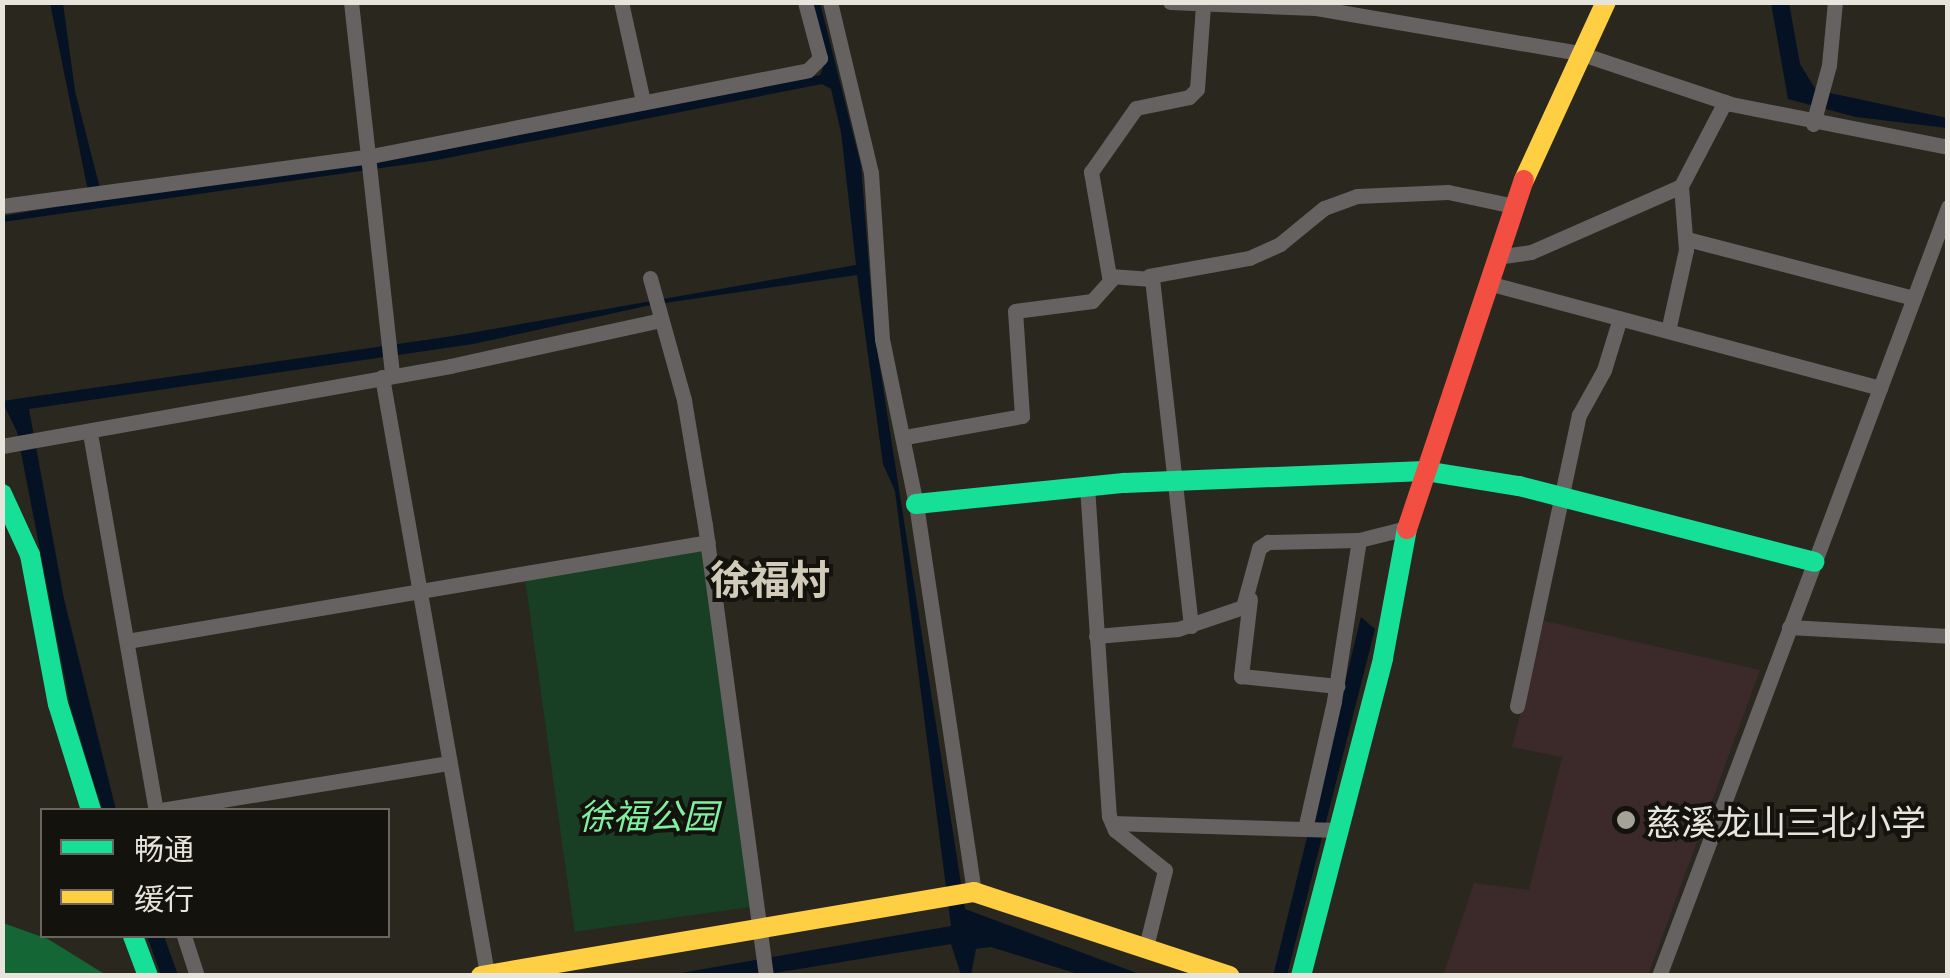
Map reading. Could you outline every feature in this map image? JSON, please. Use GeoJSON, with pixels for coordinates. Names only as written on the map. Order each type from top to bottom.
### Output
{"type":"FeatureCollection","features":[{"type":"Feature","properties":{"kind":"street"},"geometry":{"type":"LineString","coordinates":[[351,2],[371,156],[387,376],[418,591],[484,975],[974,892],[1230,976]]}},
{"type":"Feature","properties":{"kind":"street"},"geometry":{"type":"LineString","coordinates":[[621,2],[643,101]]}},
{"type":"Feature","properties":{"kind":"street"},"geometry":{"type":"LineString","coordinates":[[2,206],[371,156],[808,70],[820,58],[805,2]]}},
{"type":"Feature","properties":{"kind":"street"},"geometry":{"type":"LineString","coordinates":[[830,2],[871,173],[882,339],[916,504],[974,892]]}},
{"type":"Feature","properties":{"kind":"street"},"geometry":{"type":"LineString","coordinates":[[1170,2],[1316,8],[1579,53],[1725,102],[1813,124],[1948,148]]}},
{"type":"Feature","properties":{"kind":"street"},"geometry":{"type":"LineString","coordinates":[[1301,976],[1383,658],[1407,528],[1514,206],[1579,53],[1606,2]]}},
{"type":"Feature","properties":{"kind":"street"},"geometry":{"type":"LineString","coordinates":[[1813,124],[1829,65],[1835,2]]}},
{"type":"Feature","properties":{"kind":"street"},"geometry":{"type":"LineString","coordinates":[[1111,280],[1091,172],[1136,108],[1189,97],[1197,88],[1203,5]]}},
{"type":"Feature","properties":{"kind":"street"},"geometry":{"type":"LineString","coordinates":[[1668,331],[1686,239],[1681,186],[1725,102]]}},
{"type":"Feature","properties":{"kind":"street"},"geometry":{"type":"LineString","coordinates":[[1496,257],[1531,252],[1681,186]]}},
{"type":"Feature","properties":{"kind":"street"},"geometry":{"type":"LineString","coordinates":[[904,437],[1022,416],[1015,311],[1092,301],[1111,280],[1250,258],[1280,244],[1324,208],[1356,196],[1448,192],[1514,206]]}},
{"type":"Feature","properties":{"kind":"street"},"geometry":{"type":"LineString","coordinates":[[1660,976],[1948,207]]}},
{"type":"Feature","properties":{"kind":"street"},"geometry":{"type":"LineString","coordinates":[[1686,239],[1913,298]]}},
{"type":"Feature","properties":{"kind":"street"},"geometry":{"type":"LineString","coordinates":[[1148,276],[1179,482],[1191,626]]}},
{"type":"Feature","properties":{"kind":"street"},"geometry":{"type":"LineString","coordinates":[[650,278],[684,400],[708,542],[766,976]]}},
{"type":"Feature","properties":{"kind":"street"},"geometry":{"type":"LineString","coordinates":[[1488,283],[1880,388]]}},
{"type":"Feature","properties":{"kind":"street"},"geometry":{"type":"LineString","coordinates":[[1517,706],[1579,415],[1604,370],[1620,318]]}},
{"type":"Feature","properties":{"kind":"street"},"geometry":{"type":"LineString","coordinates":[[2,446],[387,376],[662,320]]}},
{"type":"Feature","properties":{"kind":"street"},"geometry":{"type":"LineString","coordinates":[[92,439],[158,808]]}},
{"type":"Feature","properties":{"kind":"street"},"geometry":{"type":"LineString","coordinates":[[916,504],[1087,486],[1426,472],[1561,497],[1814,562]]}},
{"type":"Feature","properties":{"kind":"street"},"geometry":{"type":"LineString","coordinates":[[1087,486],[1112,823],[1165,870],[1146,947]]}},
{"type":"Feature","properties":{"kind":"street"},"geometry":{"type":"LineString","coordinates":[[2,494],[30,555],[58,704],[90,808]]}},
{"type":"Feature","properties":{"kind":"street"},"geometry":{"type":"LineString","coordinates":[[1337,686],[1241,676],[1260,548],[1268,542],[1360,540],[1407,528]]}},
{"type":"Feature","properties":{"kind":"street"},"geometry":{"type":"LineString","coordinates":[[1305,829],[1337,686],[1360,540]]}},
{"type":"Feature","properties":{"kind":"street"},"geometry":{"type":"LineString","coordinates":[[126,641],[708,542]]}},
{"type":"Feature","properties":{"kind":"street"},"geometry":{"type":"LineString","coordinates":[[1096,636],[1191,626],[1220,618],[1250,599]]}},
{"type":"Feature","properties":{"kind":"street"},"geometry":{"type":"LineString","coordinates":[[1789,627],[1948,636]]}},
{"type":"Feature","properties":{"kind":"street"},"geometry":{"type":"LineString","coordinates":[[170,808],[449,763]]}},
{"type":"Feature","properties":{"kind":"street"},"geometry":{"type":"LineString","coordinates":[[1112,823],[1338,830]]}},
{"type":"Feature","properties":{"kind":"street"},"geometry":{"type":"LineString","coordinates":[[134,938],[148,976]]}},
{"type":"Feature","properties":{"kind":"street"},"geometry":{"type":"LineString","coordinates":[[185,938],[197,976]]}},
{"type":"Feature","properties":{"kind":"shaded area","name":"慈溪龙山三北小学"},"geometry":{"type":"Polygon","coordinates":[[[1544,621],[1760,670],[1648,975],[1443,976],[1474,883],[1529,890],[1562,757],[1512,747],[1544,621]]]}},
{"type":"Feature","properties":{"kind":"green space","name":"徐福公园"},"geometry":{"type":"Polygon","coordinates":[[[703,545],[754,906],[575,932],[524,570],[703,545]]]}},
{"type":"Feature","properties":{"kind":"green space"},"geometry":{"type":"Polygon","coordinates":[[[3,923],[48,939],[106,975],[3,975],[3,923]]]}},
{"type":"Feature","properties":{"kind":"water"},"geometry":{"type":"Polygon","coordinates":[[[50,3],[63,3],[75,91],[103,200],[424,154],[820,75],[827,58],[811,3],[820,3],[861,166],[874,330],[965,909],[1142,975],[1081,975],[991,947],[976,949],[971,975],[961,975],[951,944],[763,975],[669,975],[951,926],[895,491],[883,464],[857,275],[651,305],[473,344],[29,409],[64,599],[116,808],[101,808],[70,704],[17,432],[2,401],[453,336],[856,265],[841,132],[831,89],[822,84],[437,160],[3,222],[3,216],[90,201],[50,3]]]}},
{"type":"Feature","properties":{"kind":"water"},"geometry":{"type":"Polygon","coordinates":[[[1771,3],[1789,3],[1800,64],[1816,90],[1947,118],[1947,128],[1856,117],[1788,99],[1771,3]]]}},
{"type":"Feature","properties":{"kind":"water"},"geometry":{"type":"Polygon","coordinates":[[[1361,617],[1375,629],[1287,975],[1273,976],[1361,617]]]}},
{"type":"Feature","properties":{"kind":"water"},"geometry":{"type":"Polygon","coordinates":[[[148,938],[165,938],[178,975],[161,975],[148,938]]]}},
{"type":"Feature","properties":{"kind":"traffic: fast"},"geometry":{"type":"LineString","coordinates":[[916,504],[1124,483],[1425,471],[1519,486],[1814,562]]}},
{"type":"Feature","properties":{"kind":"traffic: fast"},"geometry":{"type":"LineString","coordinates":[[2,494],[30,555],[58,704],[90,808]]}},
{"type":"Feature","properties":{"kind":"traffic: fast"},"geometry":{"type":"LineString","coordinates":[[1301,976],[1383,658],[1407,529]]}},
{"type":"Feature","properties":{"kind":"traffic: fast"},"geometry":{"type":"LineString","coordinates":[[134,938],[148,976]]}},
{"type":"Feature","properties":{"kind":"traffic: slow"},"geometry":{"type":"LineString","coordinates":[[1524,180],[1606,2]]}},
{"type":"Feature","properties":{"kind":"traffic: slow"},"geometry":{"type":"LineString","coordinates":[[481,976],[974,892],[1230,976]]}},
{"type":"Feature","properties":{"kind":"traffic: jam"},"geometry":{"type":"LineString","coordinates":[[1407,529],[1524,180]]}},
{"type":"Feature","properties":{"kind":"place","name":"慈溪龙山三北小学"},"geometry":{"type":"Point","coordinates":[1626,820]}},
{"type":"Feature","properties":{"kind":"district","name":"徐福村"},"geometry":{"type":"Point","coordinates":[770,577]}}]}
